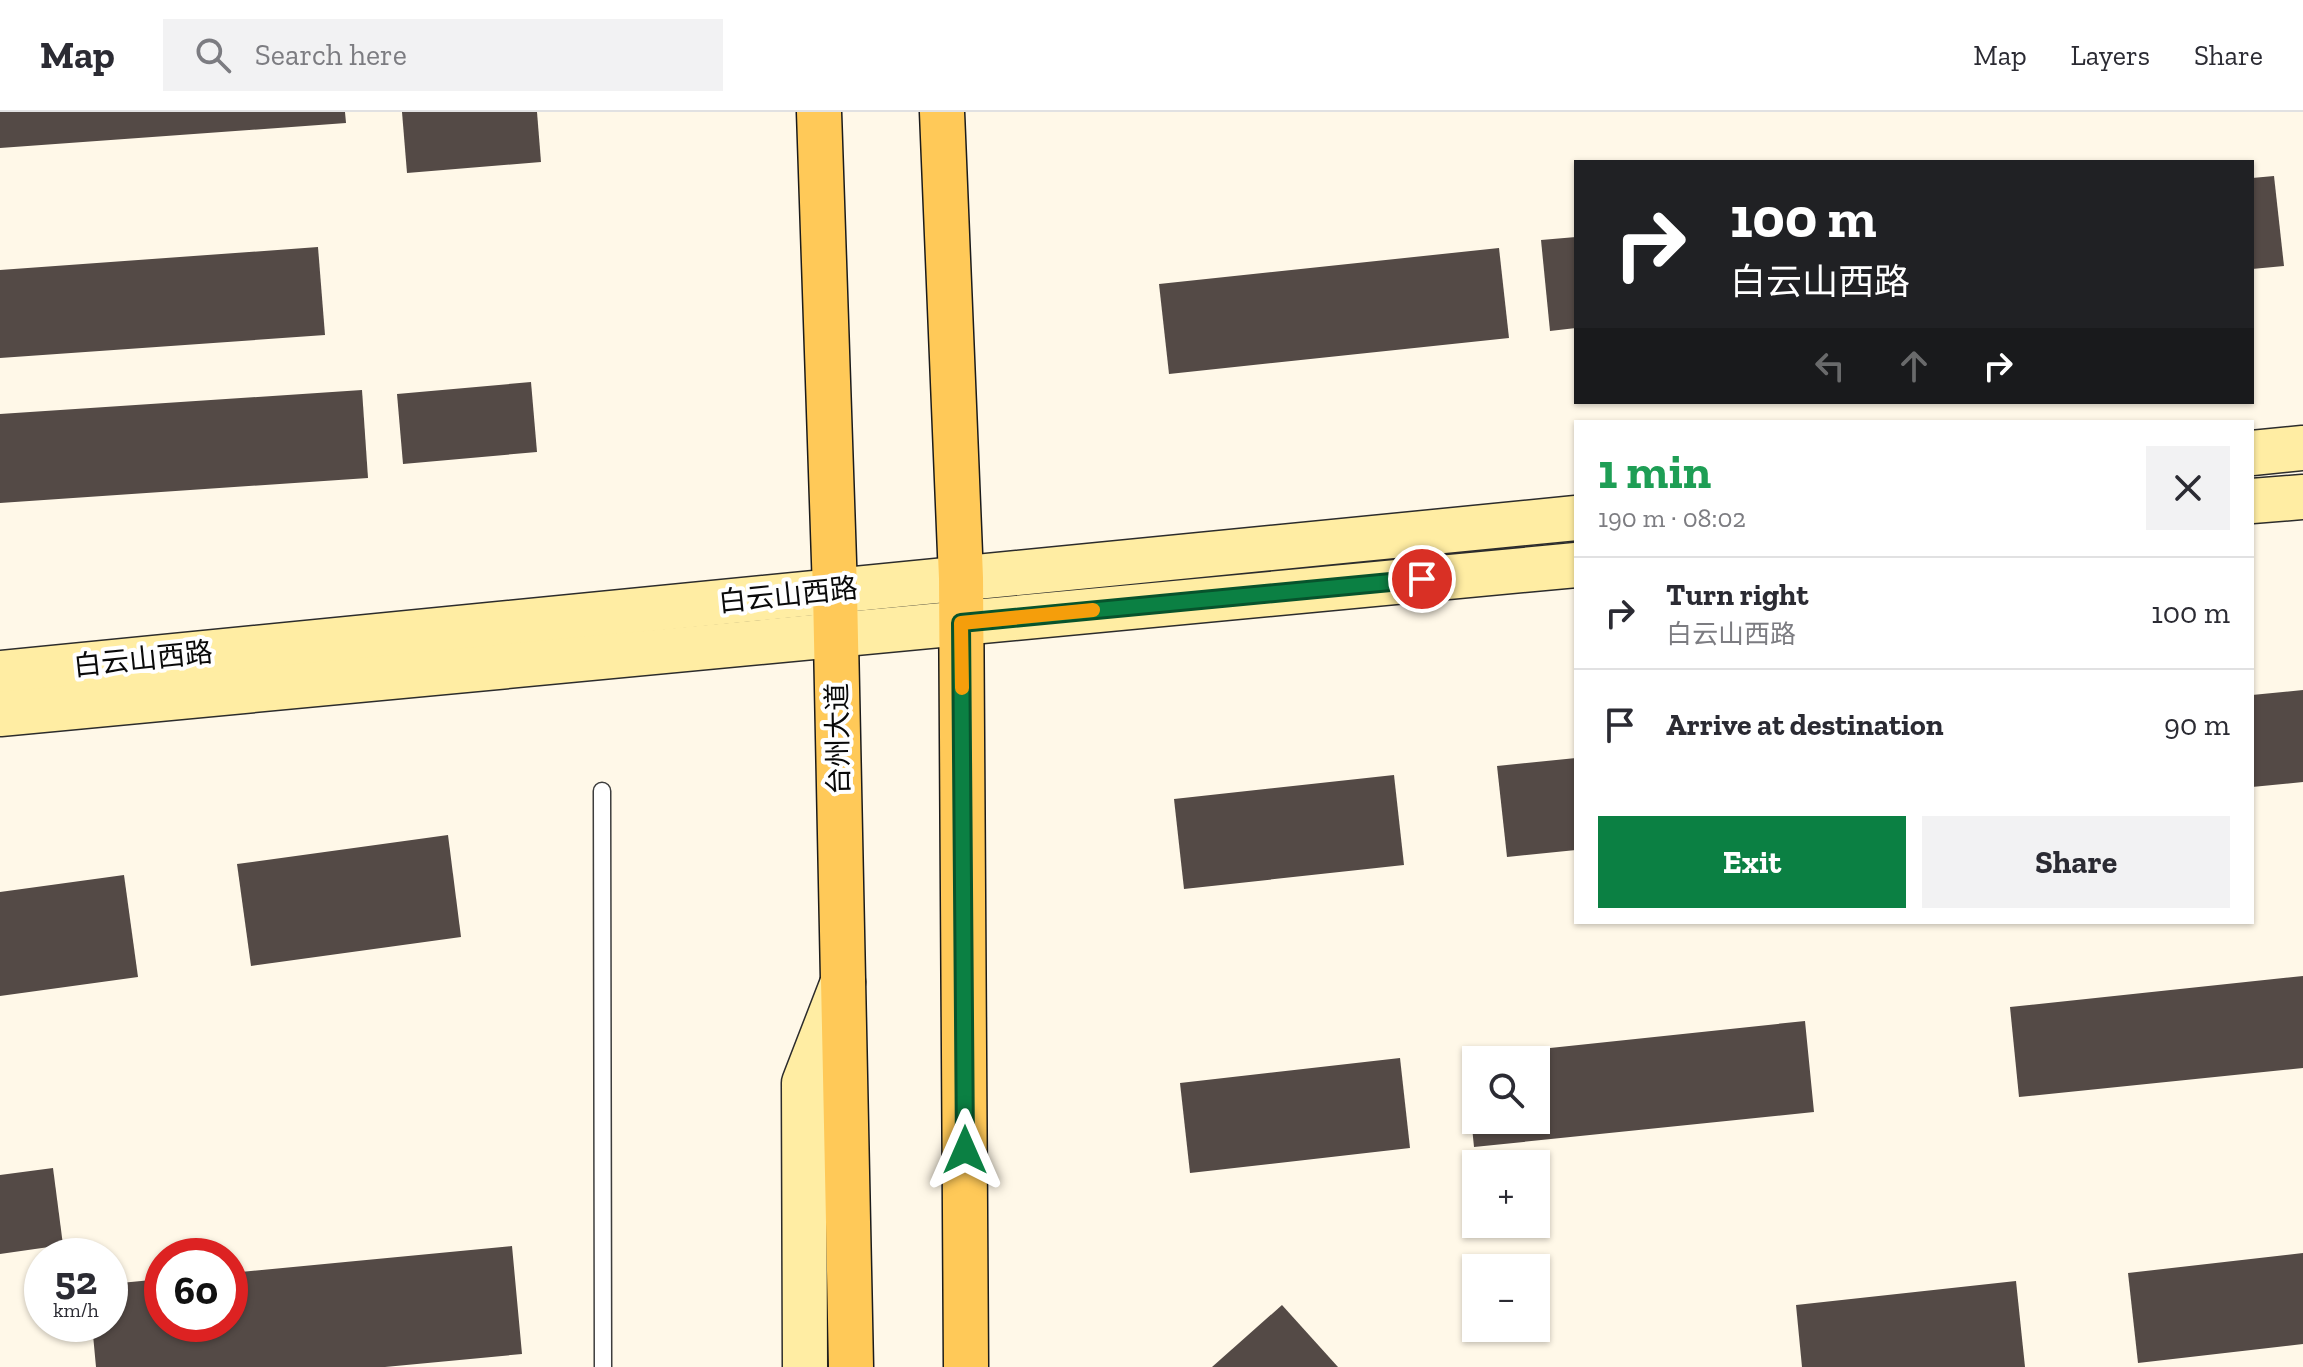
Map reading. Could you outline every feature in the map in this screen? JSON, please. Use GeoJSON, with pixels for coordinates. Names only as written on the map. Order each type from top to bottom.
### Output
{"type":"FeatureCollection","features":[{"type":"Feature","properties":{"kind":"main road","name":"台州大道"},"geometry":{"type":"LineString","coordinates":[[819,112],[835,612],[851,1367]]}},
{"type":"Feature","properties":{"kind":"main road"},"geometry":{"type":"LineString","coordinates":[[942,112],[961,578],[966,1367]]}},
{"type":"Feature","properties":{"kind":"main road"},"geometry":{"type":"LineString","coordinates":[[2254,453],[2303,448]]}},
{"type":"Feature","properties":{"kind":"main road"},"geometry":{"type":"LineString","coordinates":[[2254,501],[2303,497]]}},
{"type":"Feature","properties":{"kind":"main road","name":"白云山西路"},"geometry":{"type":"LineString","coordinates":[[0,714],[835,612],[961,578],[1574,518]]}},
{"type":"Feature","properties":{"kind":"main road","name":"白云山西路"},"geometry":{"type":"LineString","coordinates":[[0,673],[835,612],[961,623],[1574,565]]}},
{"type":"Feature","properties":{"kind":"main road"},"geometry":{"type":"LineString","coordinates":[[805,1367],[804,1083],[843,982]]}},
{"type":"Feature","properties":{"kind":"lane"},"geometry":{"type":"LineString","coordinates":[[602,791],[603,1367]]}},
{"type":"Feature","properties":{"kind":"building"},"geometry":{"type":"Polygon","coordinates":[[[0,112],[345,112],[346,123],[0,148],[0,112]]]}},
{"type":"Feature","properties":{"kind":"building"},"geometry":{"type":"Polygon","coordinates":[[[402,112],[537,112],[541,162],[407,173],[402,112]]]}},
{"type":"Feature","properties":{"kind":"building"},"geometry":{"type":"Polygon","coordinates":[[[2274,176],[2284,266],[2254,269],[2254,178],[2274,176]]]}},
{"type":"Feature","properties":{"kind":"building"},"geometry":{"type":"Polygon","coordinates":[[[1574,237],[1574,328],[1550,331],[1541,240],[1574,237]]]}},
{"type":"Feature","properties":{"kind":"building"},"geometry":{"type":"Polygon","coordinates":[[[318,247],[325,335],[0,358],[0,270],[318,247]]]}},
{"type":"Feature","properties":{"kind":"building"},"geometry":{"type":"Polygon","coordinates":[[[1499,248],[1509,338],[1169,374],[1159,284],[1499,248]]]}},
{"type":"Feature","properties":{"kind":"building"},"geometry":{"type":"Polygon","coordinates":[[[531,382],[537,452],[403,464],[397,394],[531,382]]]}},
{"type":"Feature","properties":{"kind":"building"},"geometry":{"type":"Polygon","coordinates":[[[362,390],[368,478],[0,503],[0,414],[362,390]]]}},
{"type":"Feature","properties":{"kind":"building"},"geometry":{"type":"Polygon","coordinates":[[[2303,690],[2303,782],[2254,787],[2254,695],[2303,690]]]}},
{"type":"Feature","properties":{"kind":"building"},"geometry":{"type":"Polygon","coordinates":[[[1574,758],[1574,850],[1507,857],[1497,766],[1574,758]]]}},
{"type":"Feature","properties":{"kind":"building"},"geometry":{"type":"Polygon","coordinates":[[[1394,775],[1404,865],[1184,889],[1174,799],[1394,775]]]}},
{"type":"Feature","properties":{"kind":"building"},"geometry":{"type":"Polygon","coordinates":[[[448,835],[461,937],[251,966],[237,864],[448,835]]]}},
{"type":"Feature","properties":{"kind":"building"},"geometry":{"type":"Polygon","coordinates":[[[124,875],[138,977],[0,996],[0,892],[124,875]]]}},
{"type":"Feature","properties":{"kind":"building"},"geometry":{"type":"Polygon","coordinates":[[[2303,976],[2303,1068],[2019,1097],[2010,1007],[2303,976]]]}},
{"type":"Feature","properties":{"kind":"building"},"geometry":{"type":"Polygon","coordinates":[[[1805,1021],[1814,1112],[1474,1147],[1473,1134],[1550,1134],[1550,1048],[1805,1021]]]}},
{"type":"Feature","properties":{"kind":"building"},"geometry":{"type":"Polygon","coordinates":[[[1400,1058],[1410,1148],[1190,1173],[1180,1083],[1400,1058]]]}},
{"type":"Feature","properties":{"kind":"building"},"geometry":{"type":"Polygon","coordinates":[[[53,1168],[62,1238],[24,1238],[24,1251],[0,1254],[0,1175],[53,1168]]]}},
{"type":"Feature","properties":{"kind":"building"},"geometry":{"type":"Polygon","coordinates":[[[512,1246],[522,1354],[385,1367],[96,1367],[94,1342],[128,1342],[128,1282],[144,1281],[144,1342],[248,1342],[248,1271],[512,1246]]]}},
{"type":"Feature","properties":{"kind":"building"},"geometry":{"type":"Polygon","coordinates":[[[2303,1253],[2303,1344],[2138,1363],[2128,1273],[2303,1253]]]}},
{"type":"Feature","properties":{"kind":"building"},"geometry":{"type":"Polygon","coordinates":[[[2016,1281],[2025,1367],[1802,1367],[1796,1305],[2016,1281]]]}},
{"type":"Feature","properties":{"kind":"building"},"geometry":{"type":"Polygon","coordinates":[[[1282,1305],[1338,1367],[1212,1367],[1282,1305]]]}},
{"type":"Feature","properties":{"kind":"slow traffic"},"geometry":{"type":"LineString","coordinates":[[962,688],[961,623],[1093,610]]}},
{"type":"Feature","properties":{"kind":"route"},"geometry":{"type":"LineString","coordinates":[[965,1150],[961,623],[1422,579]]}}]}
